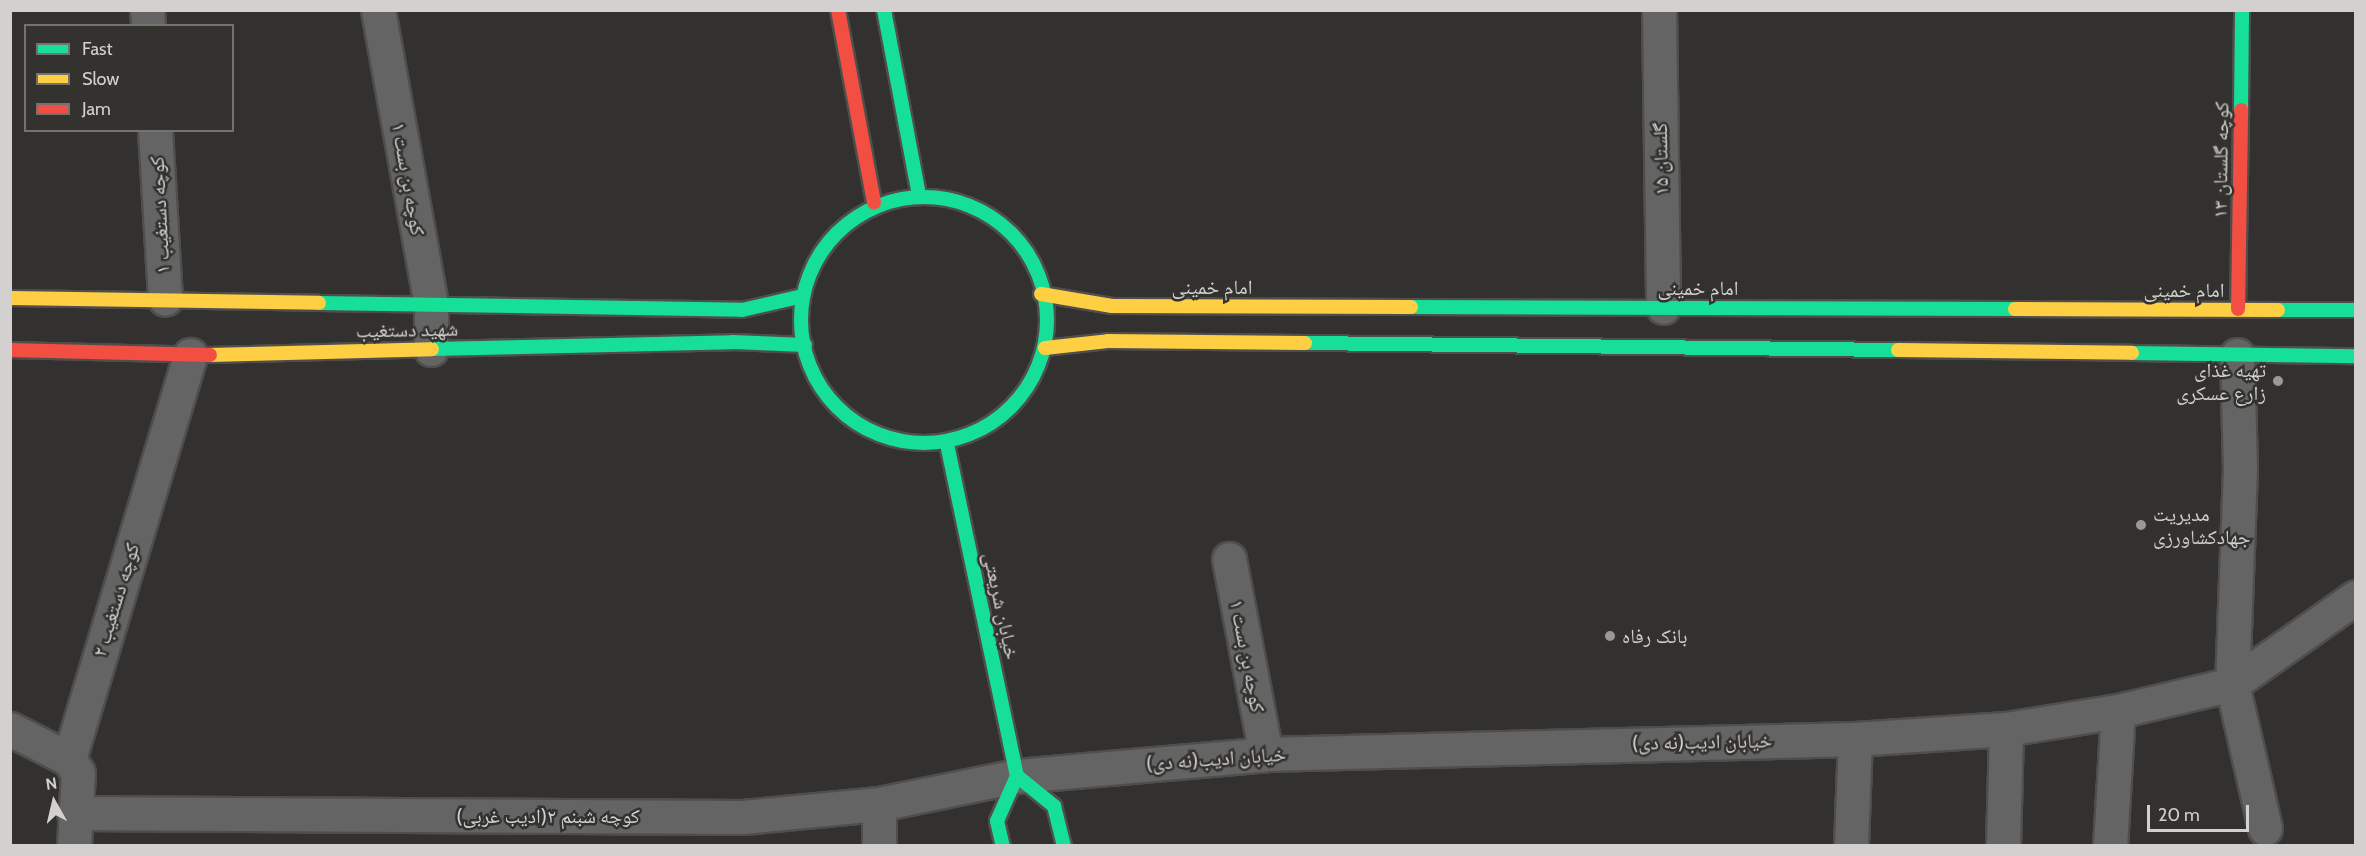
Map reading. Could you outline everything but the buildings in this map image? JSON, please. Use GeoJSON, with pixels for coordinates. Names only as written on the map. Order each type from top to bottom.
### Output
{"type":"FeatureCollection","features":[{"type":"Feature","properties":{"kind":"main road"},"geometry":{"type":"LineString","coordinates":[[838,10],[874,203]]}},
{"type":"Feature","properties":{"kind":"main road"},"geometry":{"type":"LineString","coordinates":[[884,10],[919,195]]}},
{"type":"Feature","properties":{"kind":"main road","name":"کوچه گلستان ۱۳"},"geometry":{"type":"LineString","coordinates":[[2238,309],[2242,10]]}},
{"type":"Feature","properties":{"kind":"main road"},"geometry":{"type":"LineString","coordinates":[[919,195],[956,200],[997,224],[1016,242],[1041,294],[1045,348],[1036,379],[1009,413],[964,441],[947,444],[907,442],[858,424],[827,390],[813,369],[805,345],[800,312],[817,256],[841,222],[874,203],[919,195]]}},
{"type":"Feature","properties":{"kind":"main road","name":"امام خمینی"},"geometry":{"type":"LineString","coordinates":[[1041,294],[1112,306],[2355,310]]}},
{"type":"Feature","properties":{"kind":"main road","name":"شهید دستغیب"},"geometry":{"type":"LineString","coordinates":[[10,298],[742,310],[803,296]]}},
{"type":"Feature","properties":{"kind":"main road"},"geometry":{"type":"LineString","coordinates":[[1045,348],[1108,341],[2355,356]]}},
{"type":"Feature","properties":{"kind":"main road","name":"شهید دستغیب"},"geometry":{"type":"LineString","coordinates":[[10,350],[190,355],[733,342],[805,345]]}},
{"type":"Feature","properties":{"kind":"main road","name":"خیابان شریعتی"},"geometry":{"type":"LineString","coordinates":[[947,444],[1017,776]]}},
{"type":"Feature","properties":{"kind":"main road"},"geometry":{"type":"LineString","coordinates":[[1003,846],[997,821],[1017,776],[1054,806],[1064,846]]}},
{"type":"Feature","properties":{"kind":"street","name":"کوچه بن بست ۱"},"geometry":{"type":"LineString","coordinates":[[378,10],[431,304],[431,349]]}},
{"type":"Feature","properties":{"kind":"street","name":"گلستان ۱۵"},"geometry":{"type":"LineString","coordinates":[[1659,10],[1663,307]]}},
{"type":"Feature","properties":{"kind":"street","name":"کوچه دستغیب ۱"},"geometry":{"type":"LineString","coordinates":[[155,132],[165,299]]}},
{"type":"Feature","properties":{"kind":"street","name":"کوچه دستغیب ۲"},"geometry":{"type":"LineString","coordinates":[[69,759],[190,355]]}},
{"type":"Feature","properties":{"kind":"street"},"geometry":{"type":"LineString","coordinates":[[2237,355],[2240,468],[2232,684],[2265,828]]}},
{"type":"Feature","properties":{"kind":"street","name":"کوچه بن بست ۱"},"geometry":{"type":"LineString","coordinates":[[1229,559],[1266,754]]}},
{"type":"Feature","properties":{"kind":"street","name":"خیابان ادیب(نه دی)"},"geometry":{"type":"LineString","coordinates":[[1017,776],[1266,754],[1855,738],[2006,729],[2118,711],[2232,684],[2355,597]]}},
{"type":"Feature","properties":{"kind":"street"},"geometry":{"type":"LineString","coordinates":[[2110,846],[2118,711]]}},
{"type":"Feature","properties":{"kind":"street"},"geometry":{"type":"LineString","coordinates":[[10,729],[69,759],[78,773],[74,813],[74,846]]}},
{"type":"Feature","properties":{"kind":"street"},"geometry":{"type":"LineString","coordinates":[[2003,846],[2006,729]]}},
{"type":"Feature","properties":{"kind":"street"},"geometry":{"type":"LineString","coordinates":[[1851,846],[1855,738]]}},
{"type":"Feature","properties":{"kind":"street","name":"کوچه شبنم ۲(ادیب غربی)"},"geometry":{"type":"LineString","coordinates":[[74,813],[743,817],[879,804],[1017,776]]}},
{"type":"Feature","properties":{"kind":"street"},"geometry":{"type":"LineString","coordinates":[[879,804],[879,846]]}},
{"type":"Feature","properties":{"kind":"traffic: fast"},"geometry":{"type":"LineString","coordinates":[[884,10],[919,195]]}},
{"type":"Feature","properties":{"kind":"traffic: fast"},"geometry":{"type":"LineString","coordinates":[[2241,110],[2242,10]]}},
{"type":"Feature","properties":{"kind":"traffic: fast"},"geometry":{"type":"LineString","coordinates":[[912,197],[936,197],[960,202],[982,211],[1011,233],[1033,262],[1038,273],[1045,296],[1047,320],[1045,344],[1038,367],[1033,378],[1011,407],[982,429],[960,438],[936,443],[912,443],[888,438],[866,429],[846,415],[829,398],[815,378],[806,356],[801,332],[801,308],[806,284],[815,262],[829,242],[846,225],[866,211],[888,202],[912,197]]}},
{"type":"Feature","properties":{"kind":"traffic: fast"},"geometry":{"type":"LineString","coordinates":[[319,303],[742,310],[803,296]]}},
{"type":"Feature","properties":{"kind":"traffic: fast"},"geometry":{"type":"LineString","coordinates":[[1411,307],[2015,309]]}},
{"type":"Feature","properties":{"kind":"traffic: fast"},"geometry":{"type":"LineString","coordinates":[[2278,310],[2356,310]]}},
{"type":"Feature","properties":{"kind":"traffic: fast"},"geometry":{"type":"LineString","coordinates":[[432,349],[733,342],[805,345]]}},
{"type":"Feature","properties":{"kind":"traffic: fast"},"geometry":{"type":"LineString","coordinates":[[1305,343],[1898,350]]}},
{"type":"Feature","properties":{"kind":"traffic: fast"},"geometry":{"type":"LineString","coordinates":[[2132,353],[2356,356]]}},
{"type":"Feature","properties":{"kind":"traffic: fast"},"geometry":{"type":"LineString","coordinates":[[947,444],[1017,776],[997,821],[1003,846]]}},
{"type":"Feature","properties":{"kind":"traffic: fast"},"geometry":{"type":"LineString","coordinates":[[1017,776],[1054,806],[1064,846]]}},
{"type":"Feature","properties":{"kind":"traffic: slow"},"geometry":{"type":"LineString","coordinates":[[1041,294],[1112,306],[1411,307]]}},
{"type":"Feature","properties":{"kind":"traffic: slow"},"geometry":{"type":"LineString","coordinates":[[10,298],[319,303]]}},
{"type":"Feature","properties":{"kind":"traffic: slow"},"geometry":{"type":"LineString","coordinates":[[2015,309],[2278,310]]}},
{"type":"Feature","properties":{"kind":"traffic: slow"},"geometry":{"type":"LineString","coordinates":[[1045,348],[1108,341],[1305,343]]}},
{"type":"Feature","properties":{"kind":"traffic: slow"},"geometry":{"type":"LineString","coordinates":[[210,355],[432,349]]}},
{"type":"Feature","properties":{"kind":"traffic: slow"},"geometry":{"type":"LineString","coordinates":[[1898,350],[2132,353]]}},
{"type":"Feature","properties":{"kind":"traffic: jam"},"geometry":{"type":"LineString","coordinates":[[838,10],[874,203]]}},
{"type":"Feature","properties":{"kind":"traffic: jam"},"geometry":{"type":"LineString","coordinates":[[2238,309],[2241,110]]}},
{"type":"Feature","properties":{"kind":"traffic: jam"},"geometry":{"type":"LineString","coordinates":[[10,350],[210,355]]}},
{"type":"Feature","properties":{"kind":"place","name":"تهیه غذای زارع عسکری"},"geometry":{"type":"Point","coordinates":[2278,381]}},
{"type":"Feature","properties":{"kind":"place","name":"مدیریت جهادکشاورزی"},"geometry":{"type":"Point","coordinates":[2141,525]}},
{"type":"Feature","properties":{"kind":"place","name":"بانک رفاه"},"geometry":{"type":"Point","coordinates":[1610,636]}}]}
